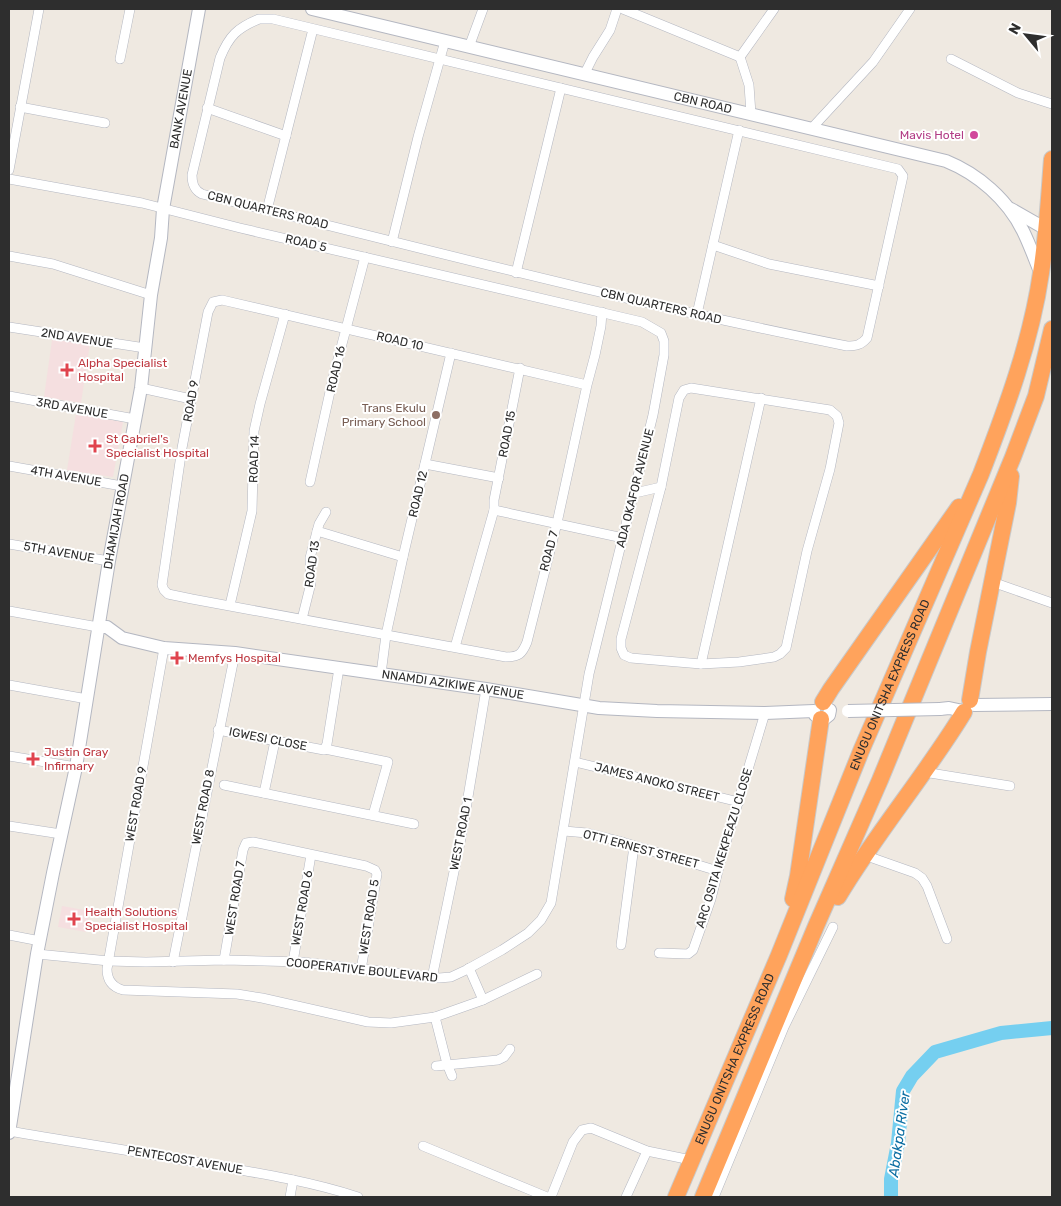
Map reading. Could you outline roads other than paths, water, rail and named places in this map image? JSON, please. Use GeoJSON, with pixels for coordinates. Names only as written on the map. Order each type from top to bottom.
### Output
{"type":"FeatureCollection","features":[{"type":"Feature","properties":{"kind":"highway","name":"ENUGU ONITSHA EXPRESS ROAD"},"geometry":{"type":"LineString","coordinates":[[676,1197],[779,955],[861,751],[997,435],[1022,358],[1041,274],[1052,159]]}},
{"type":"Feature","properties":{"kind":"highway","name":"ENUGU ONITSHA EXPRESS ROAD"},"geometry":{"type":"LineString","coordinates":[[703,1197],[816,926],[880,780],[1013,457],[1036,396],[1051,335]]}},
{"type":"Feature","properties":{"kind":"highway"},"geometry":{"type":"LineString","coordinates":[[816,926],[821,924],[864,856],[924,772],[960,706],[978,652],[1008,503],[1013,457]]}},
{"type":"Feature","properties":{"kind":"highway"},"geometry":{"type":"LineString","coordinates":[[779,955],[798,876],[822,710],[831,688],[950,521],[981,474]]}},
{"type":"Feature","properties":{"kind":"main road","name":"BANK AVENUE"},"geometry":{"type":"LineString","coordinates":[[163,208],[198,9]]}},
{"type":"Feature","properties":{"kind":"main road","name":"CBN ROAD"},"geometry":{"type":"LineString","coordinates":[[312,9],[946,161],[976,176],[1007,206],[1022,229],[1041,274]]}},
{"type":"Feature","properties":{"kind":"main road"},"geometry":{"type":"LineString","coordinates":[[1007,206],[1046,229]]}},
{"type":"Feature","properties":{"kind":"main road","name":"DHAMIJAH ROAD"},"geometry":{"type":"LineString","coordinates":[[9,1132],[13,1085],[61,834],[76,767],[109,560],[141,388],[151,294],[161,238],[163,208]]}},
{"type":"Feature","properties":{"kind":"main road","name":"NNAMDI AZIKIWE AVENUE"},"geometry":{"type":"LineString","coordinates":[[98,627],[107,627],[122,638],[164,648],[235,652],[486,689],[584,706],[633,710],[765,713],[1052,704]]}},
{"type":"Feature","properties":{"kind":"street"},"geometry":{"type":"LineString","coordinates":[[9,170],[39,9]]}},
{"type":"Feature","properties":{"kind":"street"},"geometry":{"type":"LineString","coordinates":[[120,59],[130,9]]}},
{"type":"Feature","properties":{"kind":"street"},"geometry":{"type":"LineString","coordinates":[[469,47],[483,9]]}},
{"type":"Feature","properties":{"kind":"street"},"geometry":{"type":"LineString","coordinates":[[584,75],[610,30],[617,9]]}},
{"type":"Feature","properties":{"kind":"street"},"geometry":{"type":"LineString","coordinates":[[623,9],[740,57]]}},
{"type":"Feature","properties":{"kind":"street"},"geometry":{"type":"LineString","coordinates":[[740,57],[774,9]]}},
{"type":"Feature","properties":{"kind":"street"},"geometry":{"type":"LineString","coordinates":[[811,129],[873,62],[910,9]]}},
{"type":"Feature","properties":{"kind":"street","name":"CBN QUARTERS ROAD"},"geometry":{"type":"LineString","coordinates":[[259,19],[273,19],[440,59],[892,166],[902,172],[903,176],[867,338],[862,344],[847,346],[754,327],[516,273],[202,194],[195,188],[192,175],[220,58],[225,45],[234,33],[245,25],[259,19]]}},
{"type":"Feature","properties":{"kind":"street"},"geometry":{"type":"LineString","coordinates":[[267,210],[313,29]]}},
{"type":"Feature","properties":{"kind":"street"},"geometry":{"type":"LineString","coordinates":[[392,242],[418,137],[445,41]]}},
{"type":"Feature","properties":{"kind":"street"},"geometry":{"type":"LineString","coordinates":[[740,57],[748,85],[750,114]]}},
{"type":"Feature","properties":{"kind":"street"},"geometry":{"type":"LineString","coordinates":[[951,59],[1018,93],[1052,104]]}},
{"type":"Feature","properties":{"kind":"street"},"geometry":{"type":"LineString","coordinates":[[516,273],[561,88]]}},
{"type":"Feature","properties":{"kind":"street"},"geometry":{"type":"LineString","coordinates":[[20,107],[105,123]]}},
{"type":"Feature","properties":{"kind":"street"},"geometry":{"type":"LineString","coordinates":[[207,108],[286,136]]}},
{"type":"Feature","properties":{"kind":"street"},"geometry":{"type":"LineString","coordinates":[[697,314],[739,130]]}},
{"type":"Feature","properties":{"kind":"street","name":"ROAD 5"},"geometry":{"type":"LineString","coordinates":[[9,179],[163,208],[602,312]]}},
{"type":"Feature","properties":{"kind":"street"},"geometry":{"type":"LineString","coordinates":[[713,245],[769,264],[879,286]]}},
{"type":"Feature","properties":{"kind":"street"},"geometry":{"type":"LineString","coordinates":[[9,256],[53,264],[151,294]]}},
{"type":"Feature","properties":{"kind":"street","name":"ROAD 16"},"geometry":{"type":"LineString","coordinates":[[310,482],[346,328],[365,257]]}},
{"type":"Feature","properties":{"kind":"street","name":"ROAD 10"},"geometry":{"type":"LineString","coordinates":[[213,302],[222,300],[286,314],[587,385]]}},
{"type":"Feature","properties":{"kind":"street","name":"ROAD 9"},"geometry":{"type":"LineString","coordinates":[[164,590],[162,585],[191,398],[208,312],[213,302]]}},
{"type":"Feature","properties":{"kind":"street","name":"ROAD 7"},"geometry":{"type":"LineString","coordinates":[[164,590],[168,594],[176,596],[506,656],[515,657],[523,652],[557,523],[602,326],[602,312]]}},
{"type":"Feature","properties":{"kind":"street","name":"ADA OKAFOR AVENUE"},"geometry":{"type":"LineString","coordinates":[[584,706],[593,660],[653,415],[664,355],[664,341],[661,333],[642,322],[602,312]]}},
{"type":"Feature","properties":{"kind":"street","name":"ROAD 14"},"geometry":{"type":"LineString","coordinates":[[230,605],[252,511],[254,431],[286,314]]}},
{"type":"Feature","properties":{"kind":"street","name":"2ND AVENUE"},"geometry":{"type":"LineString","coordinates":[[9,327],[145,348]]}},
{"type":"Feature","properties":{"kind":"street","name":"ROAD 12"},"geometry":{"type":"LineString","coordinates":[[381,674],[386,635],[403,557],[451,353]]}},
{"type":"Feature","properties":{"kind":"street","name":"ROAD 15"},"geometry":{"type":"LineString","coordinates":[[455,647],[494,510],[494,500],[520,368]]}},
{"type":"Feature","properties":{"kind":"street"},"geometry":{"type":"LineString","coordinates":[[141,388],[191,398]]}},
{"type":"Feature","properties":{"kind":"street"},"geometry":{"type":"LineString","coordinates":[[698,388],[761,398],[830,410],[836,416],[839,423],[830,469],[807,552],[786,648],[780,654],[759,660],[701,664],[631,658],[624,655],[621,648],[621,639],[661,487],[679,398],[684,390],[698,388]]}},
{"type":"Feature","properties":{"kind":"street","name":"3RD AVENUE"},"geometry":{"type":"LineString","coordinates":[[9,396],[134,419]]}},
{"type":"Feature","properties":{"kind":"street"},"geometry":{"type":"LineString","coordinates":[[701,664],[761,398]]}},
{"type":"Feature","properties":{"kind":"street"},"geometry":{"type":"LineString","coordinates":[[425,464],[499,478]]}},
{"type":"Feature","properties":{"kind":"street","name":"4TH AVENUE"},"geometry":{"type":"LineString","coordinates":[[9,466],[122,486]]}},
{"type":"Feature","properties":{"kind":"street"},"geometry":{"type":"LineString","coordinates":[[635,493],[661,487]]}},
{"type":"Feature","properties":{"kind":"street"},"geometry":{"type":"LineString","coordinates":[[494,510],[623,538]]}},
{"type":"Feature","properties":{"kind":"street","name":"ROAD 13"},"geometry":{"type":"LineString","coordinates":[[302,619],[311,584],[310,558],[317,531],[326,512]]}},
{"type":"Feature","properties":{"kind":"street"},"geometry":{"type":"LineString","coordinates":[[317,531],[403,557]]}},
{"type":"Feature","properties":{"kind":"street","name":"5TH AVENUE"},"geometry":{"type":"LineString","coordinates":[[9,544],[109,560]]}},
{"type":"Feature","properties":{"kind":"street"},"geometry":{"type":"LineString","coordinates":[[998,584],[1052,603]]}},
{"type":"Feature","properties":{"kind":"street"},"geometry":{"type":"LineString","coordinates":[[9,611],[98,627]]}},
{"type":"Feature","properties":{"kind":"street","name":"WEST ROAD 9"},"geometry":{"type":"LineString","coordinates":[[164,648],[107,976],[116,988],[123,990],[237,994],[368,1022],[391,1023],[435,1017]]}},
{"type":"Feature","properties":{"kind":"street","name":"WEST ROAD 8"},"geometry":{"type":"LineString","coordinates":[[173,962],[235,652]]}},
{"type":"Feature","properties":{"kind":"street","name":"IGWESI CLOSE"},"geometry":{"type":"LineString","coordinates":[[218,730],[322,750],[325,748],[339,668]]}},
{"type":"Feature","properties":{"kind":"street"},"geometry":{"type":"LineString","coordinates":[[9,686],[87,699]]}},
{"type":"Feature","properties":{"kind":"street","name":"WEST ROAD 1"},"geometry":{"type":"LineString","coordinates":[[432,978],[462,833],[486,689]]}},
{"type":"Feature","properties":{"kind":"street","name":"COOPERATIVE BOULEVARD"},"geometry":{"type":"LineString","coordinates":[[9,934],[39,948],[109,961],[173,962],[224,960],[293,962],[324,964],[432,978],[451,977],[502,950],[528,933],[541,920],[551,903],[584,706]]}},
{"type":"Feature","properties":{"kind":"street","name":"ARC OSITA IKEKPEAZU CLOSE"},"geometry":{"type":"LineString","coordinates":[[659,953],[688,954],[693,950],[711,899],[765,713]]}},
{"type":"Feature","properties":{"kind":"street"},"geometry":{"type":"LineString","coordinates":[[264,793],[275,741]]}},
{"type":"Feature","properties":{"kind":"street"},"geometry":{"type":"LineString","coordinates":[[325,748],[388,762],[373,815]]}},
{"type":"Feature","properties":{"kind":"street"},"geometry":{"type":"LineString","coordinates":[[9,756],[76,767]]}},
{"type":"Feature","properties":{"kind":"street","name":"JAMES ANOKO STREET"},"geometry":{"type":"LineString","coordinates":[[575,762],[739,802]]}},
{"type":"Feature","properties":{"kind":"street"},"geometry":{"type":"LineString","coordinates":[[924,772],[1010,786]]}},
{"type":"Feature","properties":{"kind":"street"},"geometry":{"type":"LineString","coordinates":[[224,785],[414,824]]}},
{"type":"Feature","properties":{"kind":"street"},"geometry":{"type":"LineString","coordinates":[[9,826],[61,834]]}},
{"type":"Feature","properties":{"kind":"street","name":"OTTI ERNEST STREET"},"geometry":{"type":"LineString","coordinates":[[564,830],[587,833],[718,871]]}},
{"type":"Feature","properties":{"kind":"street","name":"WEST ROAD 7"},"geometry":{"type":"LineString","coordinates":[[224,960],[243,850],[246,844],[256,842],[311,855]]}},
{"type":"Feature","properties":{"kind":"street"},"geometry":{"type":"LineString","coordinates":[[621,945],[634,846]]}},
{"type":"Feature","properties":{"kind":"street","name":"WEST ROAD 6"},"geometry":{"type":"LineString","coordinates":[[293,962],[311,855]]}},
{"type":"Feature","properties":{"kind":"street","name":"WEST ROAD 5"},"geometry":{"type":"LineString","coordinates":[[311,855],[370,867],[377,874],[361,970]]}},
{"type":"Feature","properties":{"kind":"street"},"geometry":{"type":"LineString","coordinates":[[864,856],[915,873],[922,878],[947,939]]}},
{"type":"Feature","properties":{"kind":"street"},"geometry":{"type":"LineString","coordinates":[[714,1197],[784,1027],[833,927]]}},
{"type":"Feature","properties":{"kind":"street"},"geometry":{"type":"LineString","coordinates":[[469,968],[483,1000]]}},
{"type":"Feature","properties":{"kind":"street"},"geometry":{"type":"LineString","coordinates":[[452,1076],[435,1017],[483,1000],[537,974]]}},
{"type":"Feature","properties":{"kind":"street"},"geometry":{"type":"LineString","coordinates":[[436,1066],[498,1060],[504,1057],[510,1049]]}},
{"type":"Feature","properties":{"kind":"street"},"geometry":{"type":"LineString","coordinates":[[423,1146],[549,1197],[573,1142],[582,1130],[591,1128],[646,1151],[691,1160]]}},
{"type":"Feature","properties":{"kind":"street","name":"PENTECOST AVENUE"},"geometry":{"type":"LineString","coordinates":[[9,1132],[179,1158],[293,1180],[358,1197]]}},
{"type":"Feature","properties":{"kind":"street"},"geometry":{"type":"LineString","coordinates":[[626,1197],[646,1151]]}},
{"type":"Feature","properties":{"kind":"street"},"geometry":{"type":"LineString","coordinates":[[290,1197],[293,1180]]}},
{"type":"Feature","properties":{"kind":"waterway","name":"Abakpa River"},"geometry":{"type":"LineString","coordinates":[[891,1197],[891,1179],[898,1143],[903,1091],[912,1076],[935,1052],[1001,1033],[1052,1028]]}},
{"type":"Feature","properties":{"kind":"place","name":"Mavis Hotel"},"geometry":{"type":"Point","coordinates":[974,135]}},
{"type":"Feature","properties":{"kind":"place","name":"Alpha Specialist Hospital"},"geometry":{"type":"Point","coordinates":[67,370]}},
{"type":"Feature","properties":{"kind":"place","name":"Trans Ekulu Primary School"},"geometry":{"type":"Point","coordinates":[436,415]}},
{"type":"Feature","properties":{"kind":"place","name":"St Gabriel's Specialist Hospital"},"geometry":{"type":"Point","coordinates":[95,446]}},
{"type":"Feature","properties":{"kind":"place","name":"Memfys Hospital"},"geometry":{"type":"Point","coordinates":[177,658]}},
{"type":"Feature","properties":{"kind":"place","name":"Justin Gray Infirmary"},"geometry":{"type":"Point","coordinates":[33,759]}},
{"type":"Feature","properties":{"kind":"place","name":"Health Solutions Specialist Hospital"},"geometry":{"type":"Point","coordinates":[74,919]}}]}
